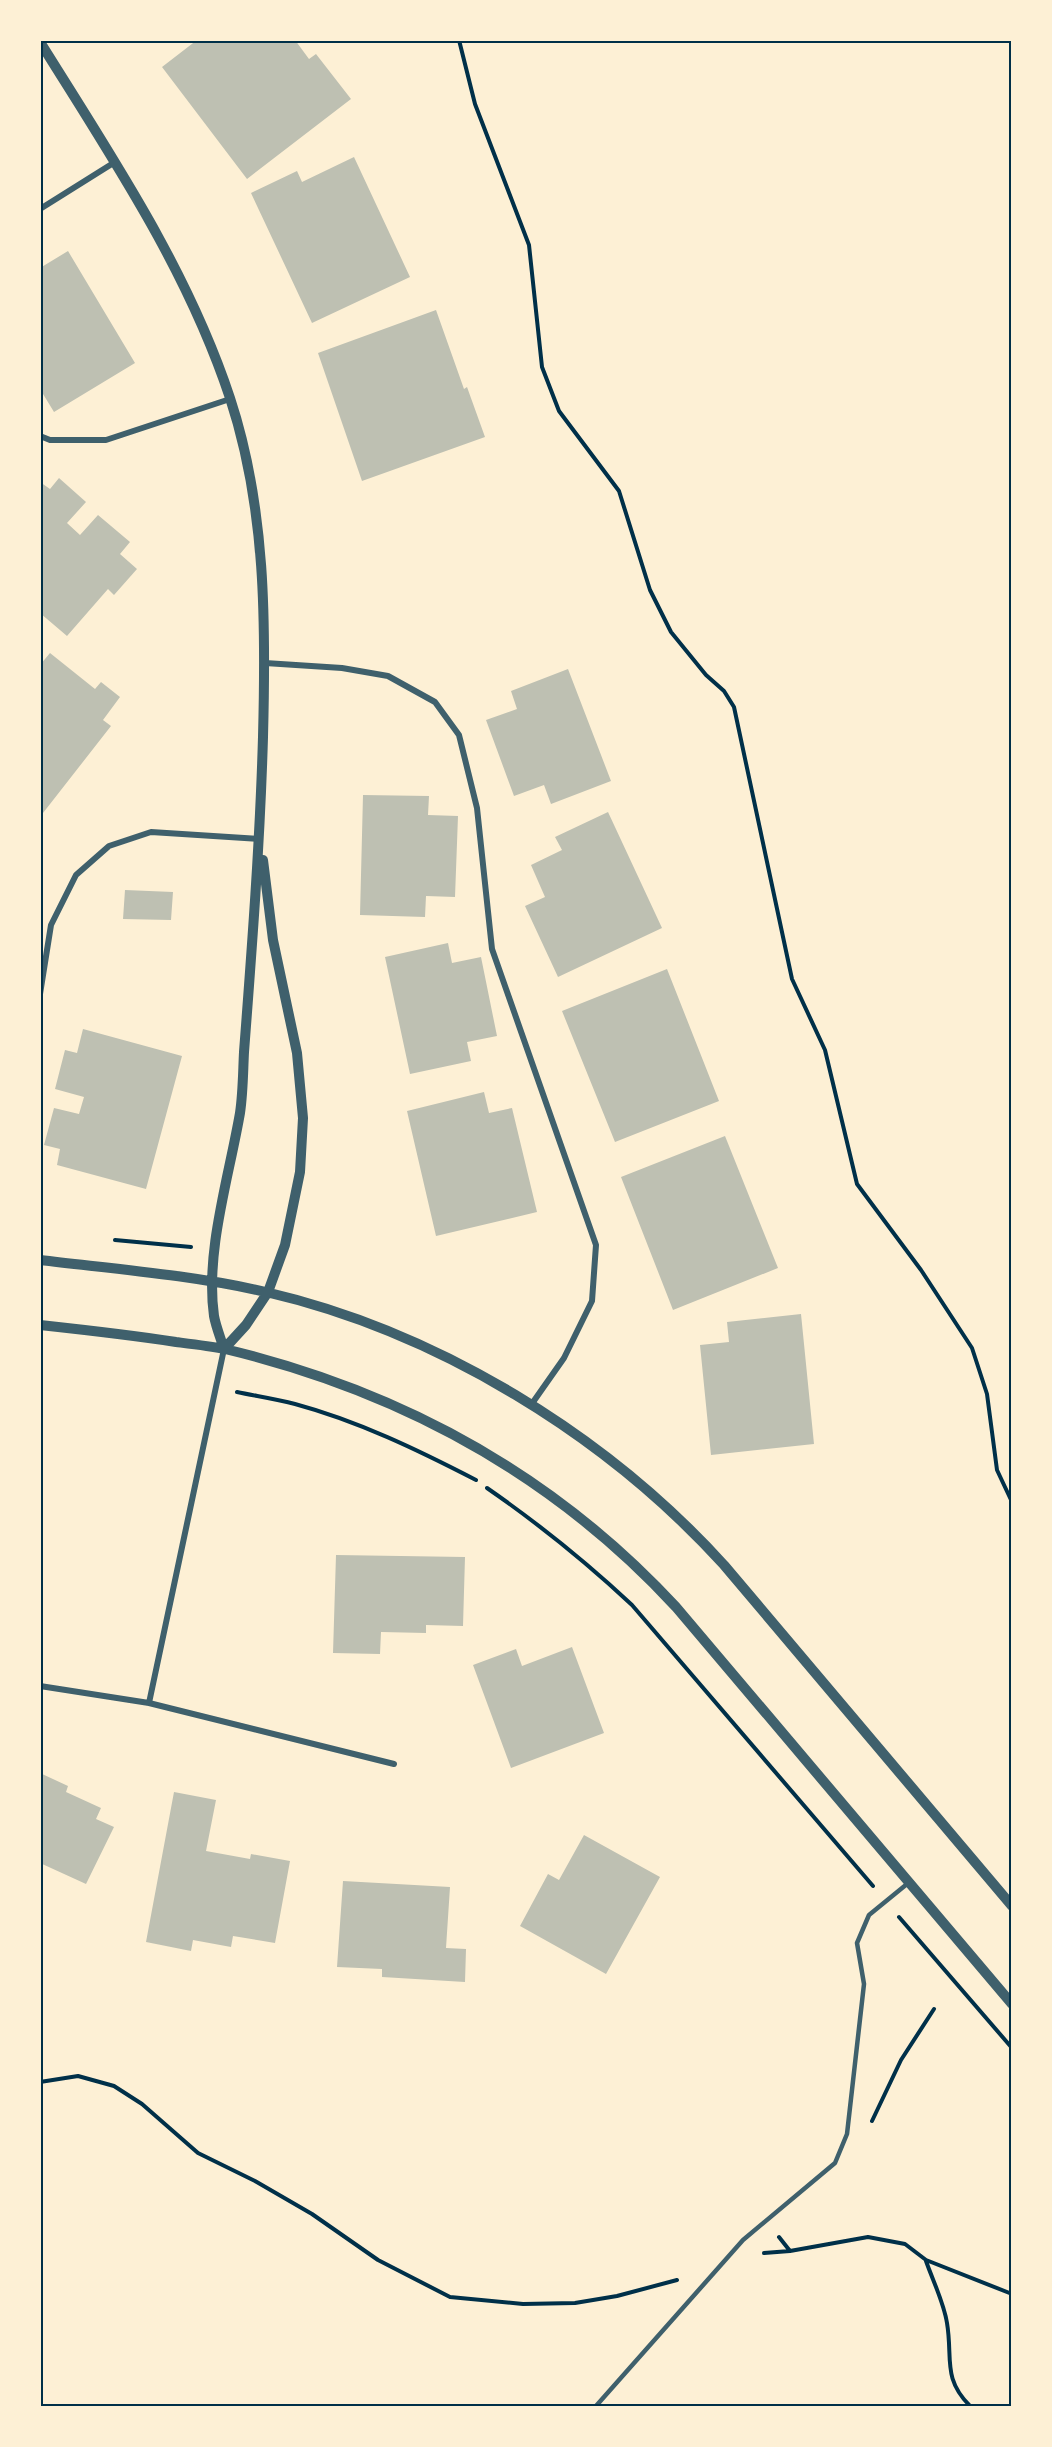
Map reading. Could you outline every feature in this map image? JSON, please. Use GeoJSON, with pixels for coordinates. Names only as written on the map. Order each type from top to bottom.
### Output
{"type":"FeatureCollection","features":[{"type":"Feature","properties":{"kind":"street"},"geometry":{"type":"LineString","coordinates":[[40,42],[146,211],[178,272],[206,334],[230,399],[250,471],[260,542],[265,663],[260,838],[240,1108],[216,1250],[213,1282],[214,1318],[224,1349],[149,1703]]}},
{"type":"Feature","properties":{"kind":"street"},"geometry":{"type":"LineString","coordinates":[[40,209],[115,162]]}},
{"type":"Feature","properties":{"kind":"street"},"geometry":{"type":"LineString","coordinates":[[40,436],[50,440],[106,440],[230,399]]}},
{"type":"Feature","properties":{"kind":"street"},"geometry":{"type":"LineString","coordinates":[[265,663],[342,668],[388,676],[435,702],[459,735],[477,808],[492,949],[596,1245],[592,1301],[564,1358],[531,1405]]}},
{"type":"Feature","properties":{"kind":"street"},"geometry":{"type":"LineString","coordinates":[[40,994],[51,925],[76,875],[109,846],[151,832],[260,838]]}},
{"type":"Feature","properties":{"kind":"street"},"geometry":{"type":"LineString","coordinates":[[224,1349],[246,1325],[268,1292],[287,1234],[300,1172],[303,1118],[297,1053],[273,940],[260,838]]}},
{"type":"Feature","properties":{"kind":"street"},"geometry":{"type":"LineString","coordinates":[[40,1260],[213,1282],[268,1292],[355,1318],[405,1337],[531,1405],[602,1453],[649,1490],[690,1527],[1011,1906]]}},
{"type":"Feature","properties":{"kind":"street"},"geometry":{"type":"LineString","coordinates":[[40,1325],[224,1349],[345,1386],[441,1427],[527,1479],[607,1539],[676,1607],[1011,2004]]}},
{"type":"Feature","properties":{"kind":"street"},"geometry":{"type":"LineString","coordinates":[[40,1686],[149,1703],[394,1764]]}},
{"type":"Feature","properties":{"kind":"lane"},"geometry":{"type":"LineString","coordinates":[[596,2406],[743,2240],[835,2163],[847,2134],[864,1984],[857,1943],[869,1915],[908,1884]]}},
{"type":"Feature","properties":{"kind":"path"},"geometry":{"type":"LineString","coordinates":[[459,40],[475,104],[529,245],[542,367],[559,411],[619,491],[650,590],[671,632],[706,675],[724,691],[734,707],[792,979],[825,1050],[857,1184],[921,1270],[972,1348],[987,1394],[997,1470],[1011,1502]]}},
{"type":"Feature","properties":{"kind":"path"},"geometry":{"type":"LineString","coordinates":[[111,1240],[216,1250]]}},
{"type":"Feature","properties":{"kind":"path"},"geometry":{"type":"LineString","coordinates":[[217,1388],[295,1404],[420,1450],[481,1483],[536,1522],[591,1566],[632,1605],[1011,2048]]}},
{"type":"Feature","properties":{"kind":"path"},"geometry":{"type":"LineString","coordinates":[[865,2128],[873,2120],[901,2060],[934,2009]]}},
{"type":"Feature","properties":{"kind":"path"},"geometry":{"type":"LineString","coordinates":[[40,2082],[78,2076],[114,2086],[142,2104],[198,2153],[264,2186],[312,2214],[378,2260],[450,2297],[523,2304],[575,2303],[659,2286],[754,2253],[790,2251],[868,2237],[905,2244],[926,2260],[1011,2294]]}},
{"type":"Feature","properties":{"kind":"path"},"geometry":{"type":"LineString","coordinates":[[926,2260],[947,2322],[951,2377],[969,2406]]}},
{"type":"Feature","properties":{"kind":"building"},"geometry":{"type":"Polygon","coordinates":[[[197,40],[295,40],[309,59],[316,54],[351,99],[247,179],[162,67],[197,40]]]}},
{"type":"Feature","properties":{"kind":"building"},"geometry":{"type":"Polygon","coordinates":[[[354,157],[410,277],[312,323],[251,193],[297,171],[302,182],[354,157]]]}},
{"type":"Feature","properties":{"kind":"building"},"geometry":{"type":"Polygon","coordinates":[[[68,251],[135,363],[54,412],[40,389],[40,268],[68,251]]]}},
{"type":"Feature","properties":{"kind":"building"},"geometry":{"type":"Polygon","coordinates":[[[436,310],[464,389],[467,387],[485,437],[362,481],[318,353],[436,310]]]}},
{"type":"Feature","properties":{"kind":"building"},"geometry":{"type":"Polygon","coordinates":[[[59,478],[86,502],[67,523],[80,535],[98,515],[130,542],[120,554],[137,569],[114,595],[108,589],[67,636],[40,613],[40,482],[50,489],[59,478]]]}},
{"type":"Feature","properties":{"kind":"building"},"geometry":{"type":"Polygon","coordinates":[[[50,653],[95,689],[101,682],[120,697],[103,720],[111,726],[43,813],[40,812],[40,665],[50,653]]]}},
{"type":"Feature","properties":{"kind":"building"},"geometry":{"type":"Polygon","coordinates":[[[568,669],[611,781],[551,804],[544,785],[514,796],[486,720],[517,709],[511,691],[568,669]]]}},
{"type":"Feature","properties":{"kind":"building"},"geometry":{"type":"Polygon","coordinates":[[[363,795],[429,796],[428,815],[458,816],[455,897],[426,896],[425,917],[360,915],[363,795]]]}},
{"type":"Feature","properties":{"kind":"building"},"geometry":{"type":"Polygon","coordinates":[[[608,812],[662,928],[558,977],[525,906],[545,897],[531,865],[562,850],[555,837],[608,812]]]}},
{"type":"Feature","properties":{"kind":"building"},"geometry":{"type":"Polygon","coordinates":[[[125,890],[173,892],[171,920],[123,919],[125,890]]]}},
{"type":"Feature","properties":{"kind":"building"},"geometry":{"type":"Polygon","coordinates":[[[448,943],[452,963],[481,957],[497,1036],[467,1042],[471,1061],[410,1074],[385,957],[448,943]]]}},
{"type":"Feature","properties":{"kind":"building"},"geometry":{"type":"Polygon","coordinates":[[[667,969],[719,1101],[615,1142],[562,1011],[667,969]]]}},
{"type":"Feature","properties":{"kind":"building"},"geometry":{"type":"Polygon","coordinates":[[[83,1029],[182,1056],[146,1189],[57,1165],[60,1149],[44,1145],[54,1108],[79,1114],[84,1097],[55,1089],[65,1050],[77,1053],[83,1029]]]}},
{"type":"Feature","properties":{"kind":"building"},"geometry":{"type":"Polygon","coordinates":[[[484,1092],[489,1113],[512,1108],[537,1212],[436,1236],[407,1111],[484,1092]]]}},
{"type":"Feature","properties":{"kind":"building"},"geometry":{"type":"Polygon","coordinates":[[[725,1136],[778,1268],[673,1310],[621,1177],[725,1136]]]}},
{"type":"Feature","properties":{"kind":"building"},"geometry":{"type":"Polygon","coordinates":[[[801,1314],[814,1444],[711,1455],[700,1345],[729,1342],[727,1322],[801,1314]]]}},
{"type":"Feature","properties":{"kind":"building"},"geometry":{"type":"Polygon","coordinates":[[[336,1555],[465,1557],[463,1626],[426,1625],[426,1633],[381,1632],[380,1654],[333,1653],[336,1555]]]}},
{"type":"Feature","properties":{"kind":"building"},"geometry":{"type":"Polygon","coordinates":[[[572,1647],[604,1733],[511,1768],[473,1665],[516,1649],[522,1666],[572,1647]]]}},
{"type":"Feature","properties":{"kind":"building"},"geometry":{"type":"Polygon","coordinates":[[[40,1773],[68,1786],[66,1792],[101,1808],[96,1819],[114,1827],[86,1884],[40,1863],[40,1773]]]}},
{"type":"Feature","properties":{"kind":"building"},"geometry":{"type":"Polygon","coordinates":[[[174,1792],[216,1800],[206,1851],[250,1859],[251,1854],[290,1861],[275,1943],[233,1936],[231,1947],[193,1940],[191,1951],[146,1942],[174,1792]]]}},
{"type":"Feature","properties":{"kind":"building"},"geometry":{"type":"Polygon","coordinates":[[[584,1835],[660,1877],[606,1974],[520,1926],[548,1874],[559,1880],[584,1835]]]}},
{"type":"Feature","properties":{"kind":"building"},"geometry":{"type":"Polygon","coordinates":[[[343,1881],[450,1887],[446,1948],[466,1949],[465,1982],[382,1977],[382,1969],[337,1967],[343,1881]]]}}]}
